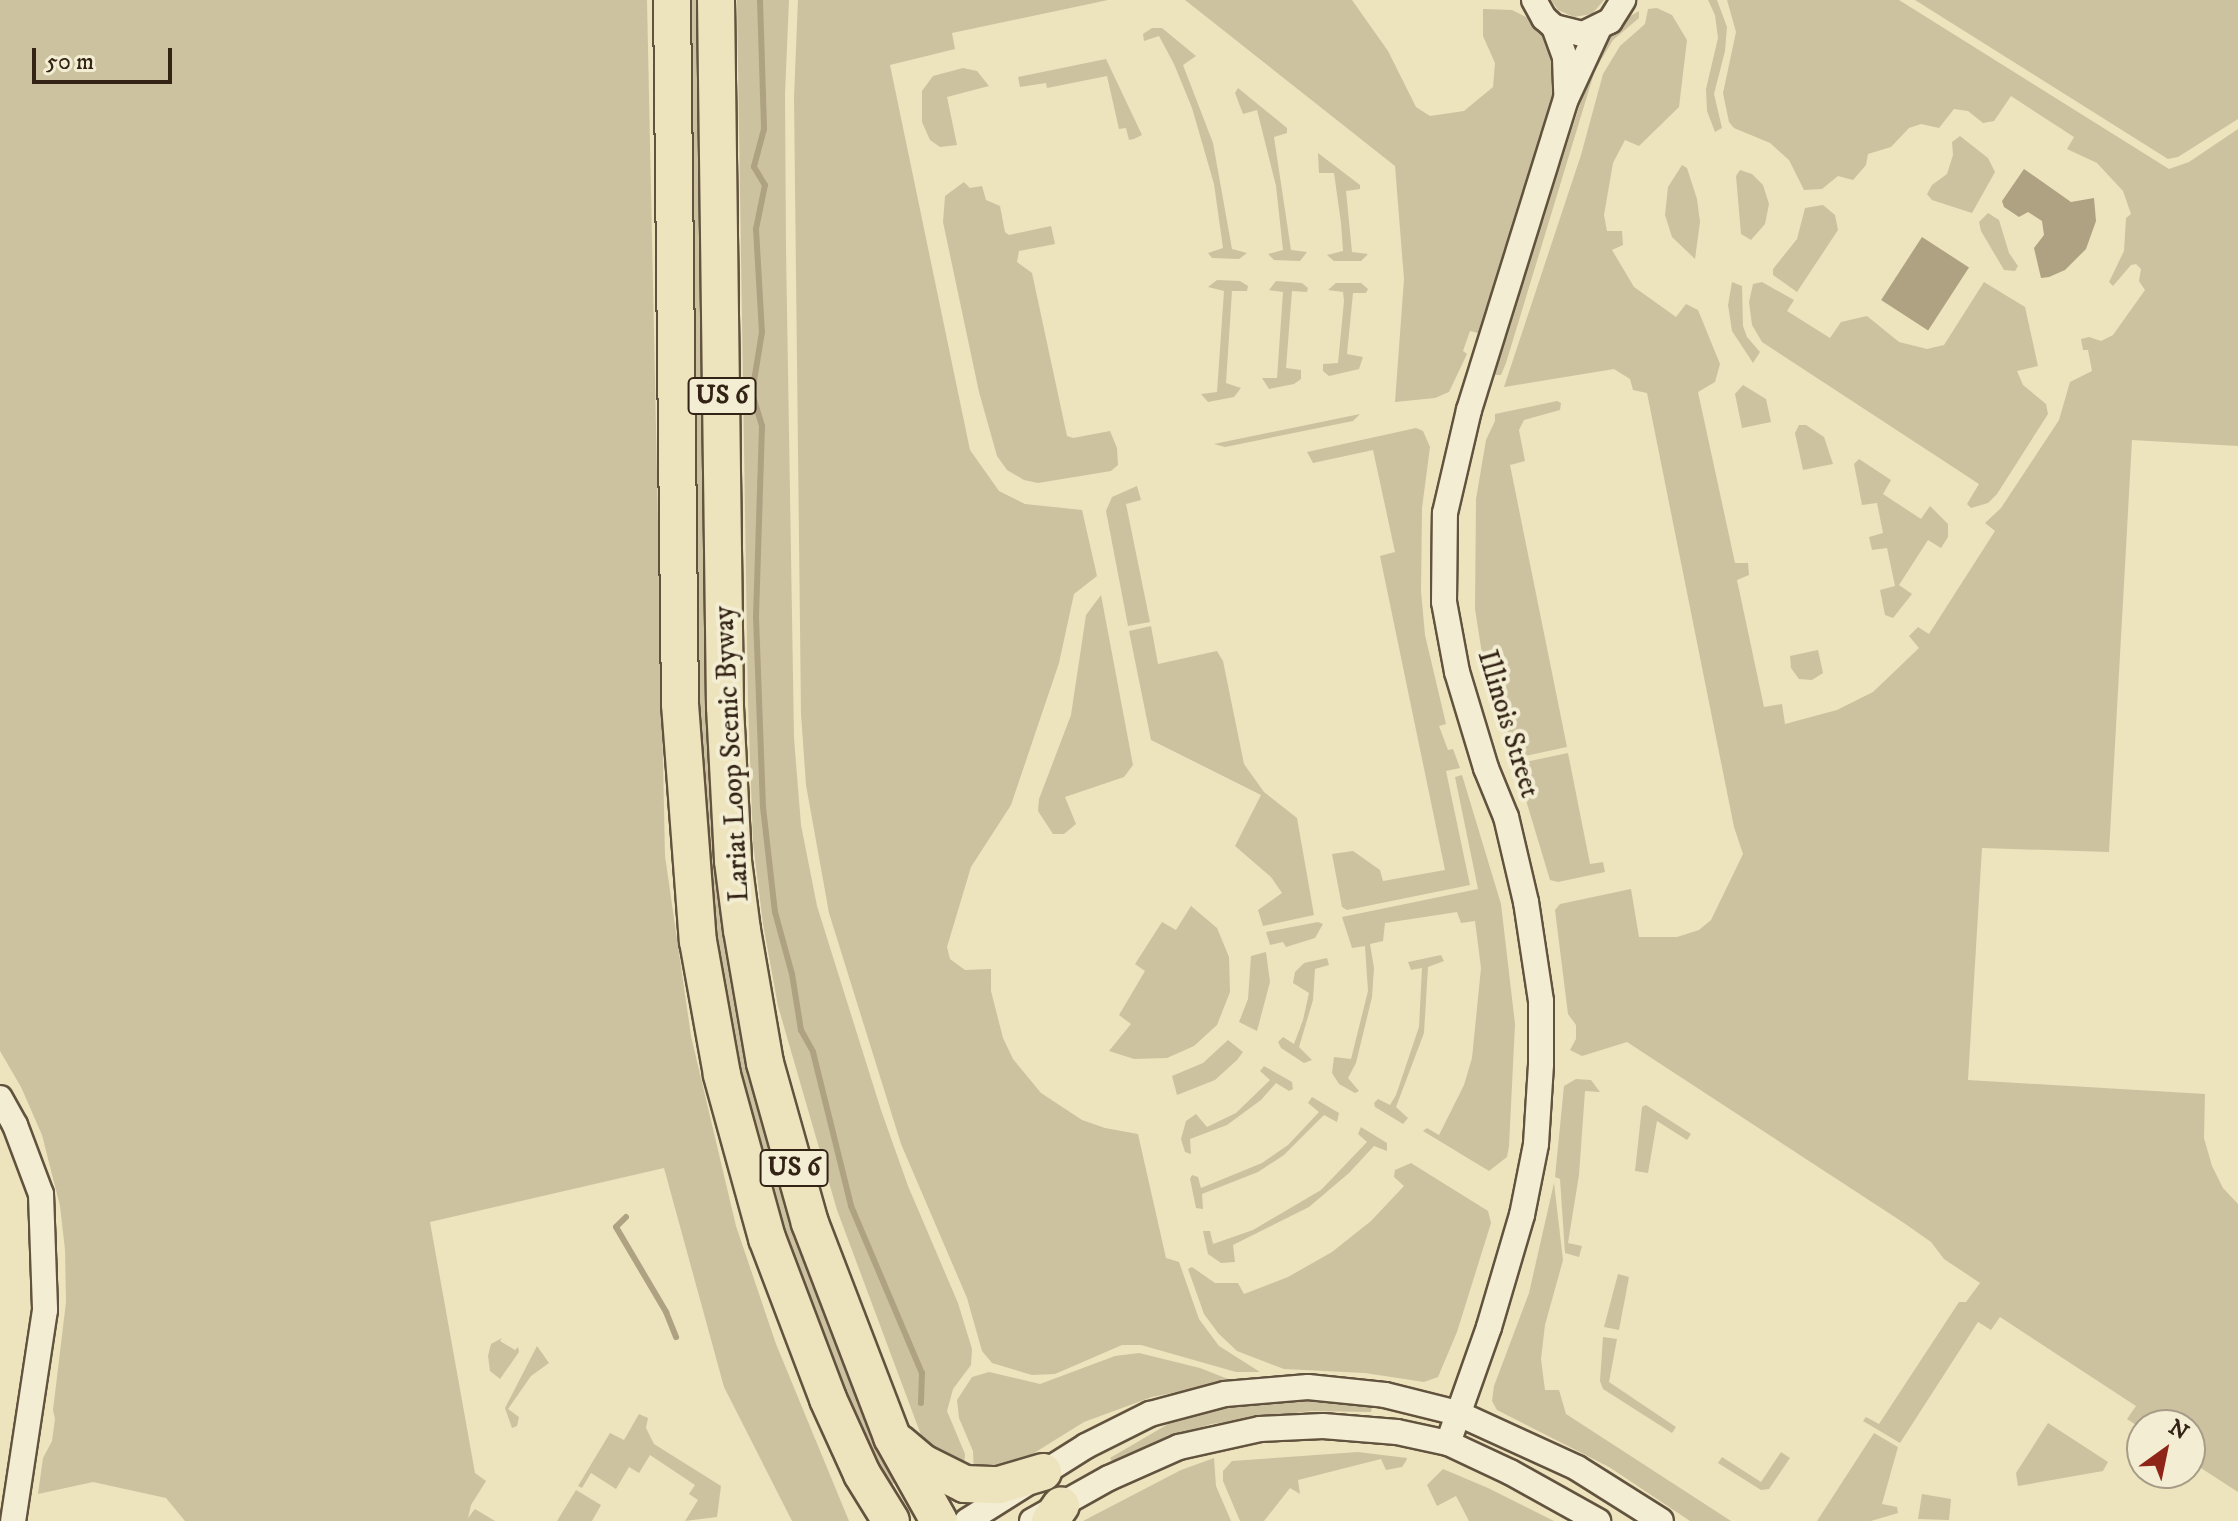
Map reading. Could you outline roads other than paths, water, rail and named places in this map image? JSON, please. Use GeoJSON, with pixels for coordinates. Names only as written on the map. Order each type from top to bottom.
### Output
{"type":"FeatureCollection","features":[{"type":"Feature","properties":{"kind":"highway","name":"Lariat Loop Scenic Byway"},"geometry":{"type":"LineString","coordinates":[[672,0],[680,704],[698,941],[722,1075],[767,1238],[811,1359],[862,1474]]}},
{"type":"Feature","properties":{"kind":"highway","name":"Lariat Loop Scenic Byway"},"geometry":{"type":"LineString","coordinates":[[716,0],[725,691],[733,861],[753,1002],[785,1139],[810,1223],[892,1437],[939,1521]]}},
{"type":"Feature","properties":{"kind":"highway"},"geometry":{"type":"LineString","coordinates":[[892,1437],[923,1463],[965,1484],[999,1485],[1043,1472]]}},
{"type":"Feature","properties":{"kind":"highway"},"geometry":{"type":"LineString","coordinates":[[862,1474],[869,1521]]}},
{"type":"Feature","properties":{"kind":"highway","name":"US 6"},"geometry":{"type":"LineString","coordinates":[[862,1474],[891,1521]]}},
{"type":"Feature","properties":{"kind":"street"},"geometry":{"type":"LineString","coordinates":[[1534,0],[1544,18],[1554,27],[1583,34],[1598,30]]}},
{"type":"Feature","properties":{"kind":"street","name":"Illinois Street"},"geometry":{"type":"LineString","coordinates":[[1448,1443],[1489,1327],[1522,1215],[1536,1144],[1541,1001],[1526,902],[1506,817],[1486,768],[1457,672],[1444,602],[1445,513],[1469,410],[1566,99],[1598,30],[1610,21],[1623,0]]}},
{"type":"Feature","properties":{"kind":"street"},"geometry":{"type":"LineString","coordinates":[[1554,27],[1565,58],[1566,99]]}},
{"type":"Feature","properties":{"kind":"street"},"geometry":{"type":"LineString","coordinates":[[0,1098],[15,1125],[41,1194],[45,1310],[13,1521]]}},
{"type":"Feature","properties":{"kind":"street"},"geometry":{"type":"LineString","coordinates":[[967,1521],[1043,1472],[1150,1414],[1225,1394],[1308,1387],[1385,1395],[1457,1413],[1577,1468],[1661,1521]]}},
{"type":"Feature","properties":{"kind":"street"},"geometry":{"type":"LineString","coordinates":[[1048,1516],[1144,1461],[1179,1447],[1260,1429],[1364,1428],[1448,1443],[1510,1472],[1598,1521]]}},
{"type":"Feature","properties":{"kind":"waterway"},"geometry":{"type":"LineString","coordinates":[[760,0],[764,129],[754,167],[765,185],[756,229],[762,332],[752,393],[762,426],[756,617],[763,807],[775,912],[792,974],[801,1030],[813,1052],[851,1206],[922,1373],[921,1403]]}},
{"type":"Feature","properties":{"kind":"waterway"},"geometry":{"type":"LineString","coordinates":[[626,1217],[616,1227],[666,1312],[676,1337]]}}]}
